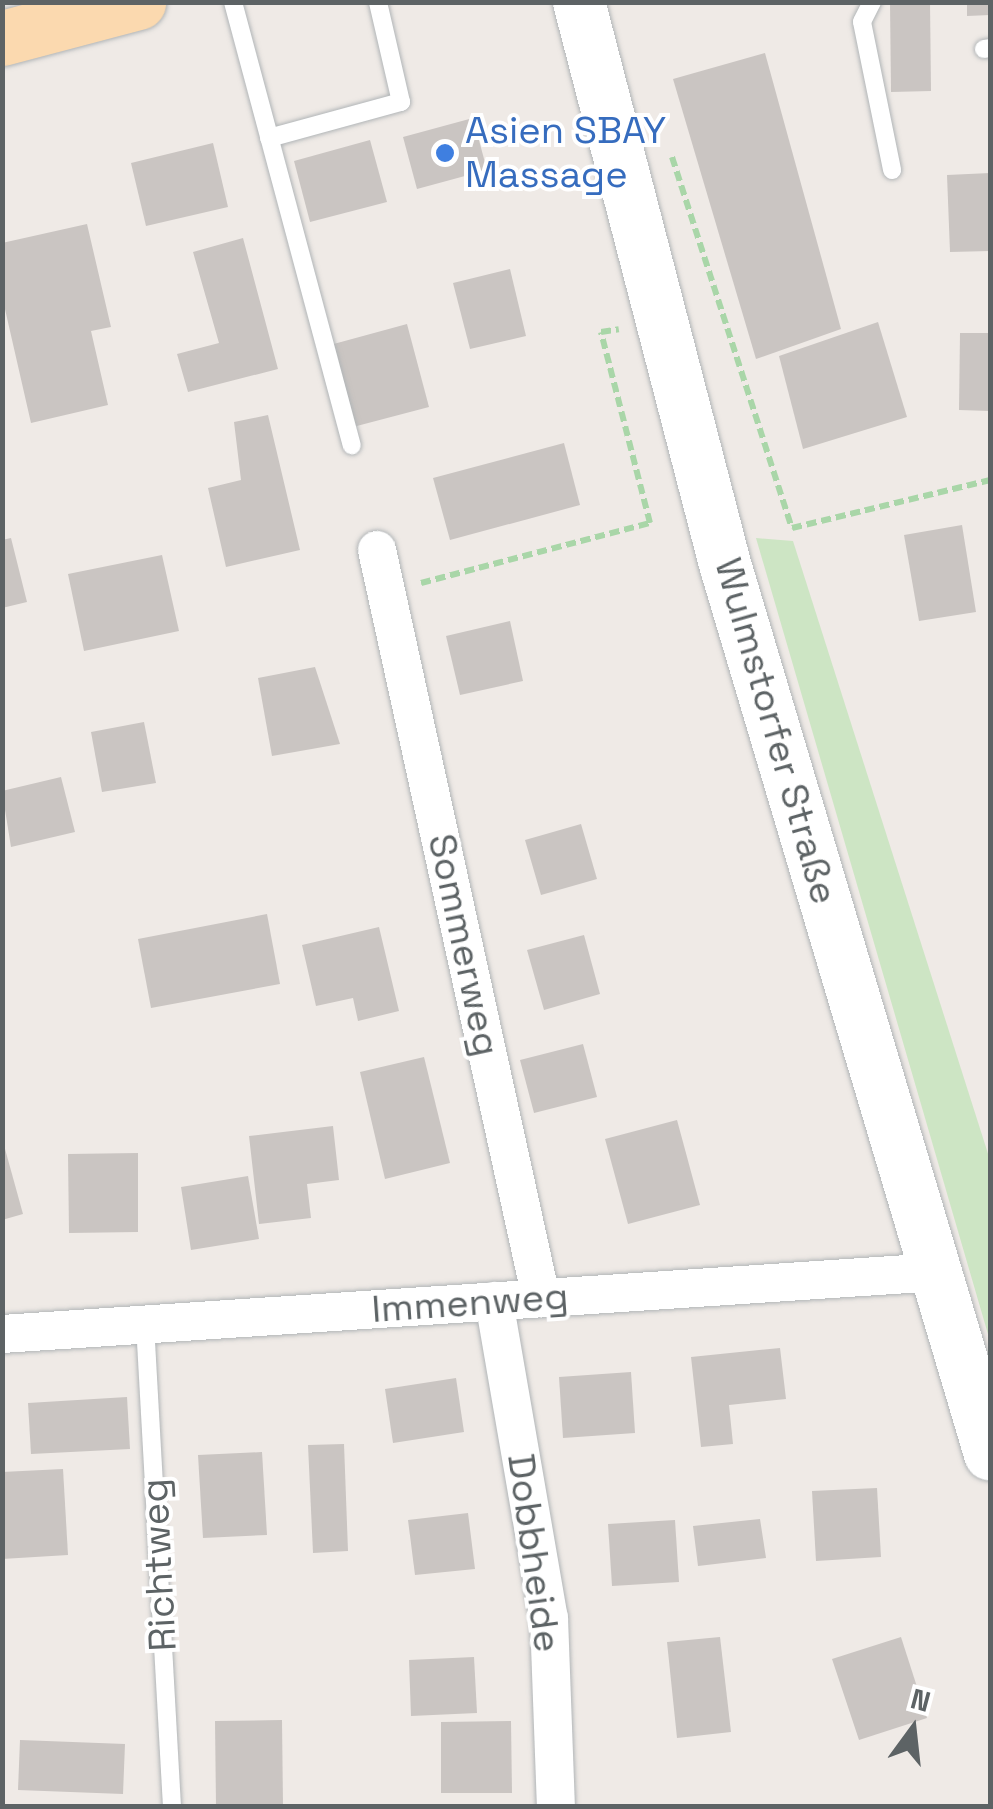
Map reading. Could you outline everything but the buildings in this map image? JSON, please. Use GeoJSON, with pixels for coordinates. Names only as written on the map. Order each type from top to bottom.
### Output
{"type":"FeatureCollection","features":[{"type":"Feature","properties":{"kind":"main road"},"geometry":{"type":"LineString","coordinates":[[2,38],[138,2]]}},
{"type":"Feature","properties":{"kind":"main road","name":"Wulmstorfer Straße"},"geometry":{"type":"LineString","coordinates":[[579,2],[666,323],[725,564],[990,1454]]}},
{"type":"Feature","properties":{"kind":"street","name":"Sommerweg"},"geometry":{"type":"LineString","coordinates":[[377,550],[541,1298]]}},
{"type":"Feature","properties":{"kind":"street","name":"Immenweg"},"geometry":{"type":"LineString","coordinates":[[2,1334],[937,1272]]}},
{"type":"Feature","properties":{"kind":"street","name":"Dobbheide"},"geometry":{"type":"LineString","coordinates":[[494,1302],[549,1618],[556,1806]]}},
{"type":"Feature","properties":{"kind":"lane"},"geometry":{"type":"LineString","coordinates":[[233,2],[352,445]]}},
{"type":"Feature","properties":{"kind":"lane"},"geometry":{"type":"LineString","coordinates":[[270,138],[401,102],[378,2]]}},
{"type":"Feature","properties":{"kind":"lane"},"geometry":{"type":"LineString","coordinates":[[872,2],[862,22],[892,170]]}},
{"type":"Feature","properties":{"kind":"lane","name":"Richtweg"},"geometry":{"type":"LineString","coordinates":[[145,1324],[172,1806]]}},
{"type":"Feature","properties":{"kind":"path"},"geometry":{"type":"LineString","coordinates":[[666,136],[792,528],[990,480]]}},
{"type":"Feature","properties":{"kind":"path"},"geometry":{"type":"LineString","coordinates":[[386,592],[650,523],[600,332],[666,323]]}},
{"type":"Feature","properties":{"kind":"green space"},"geometry":{"type":"Polygon","coordinates":[[[756,538],[793,541],[990,1160],[990,1341],[756,538]]]}},
{"type":"Feature","properties":{"kind":"place","name":"Asien SBAY Massage"},"geometry":{"type":"Point","coordinates":[445,153]}}]}
